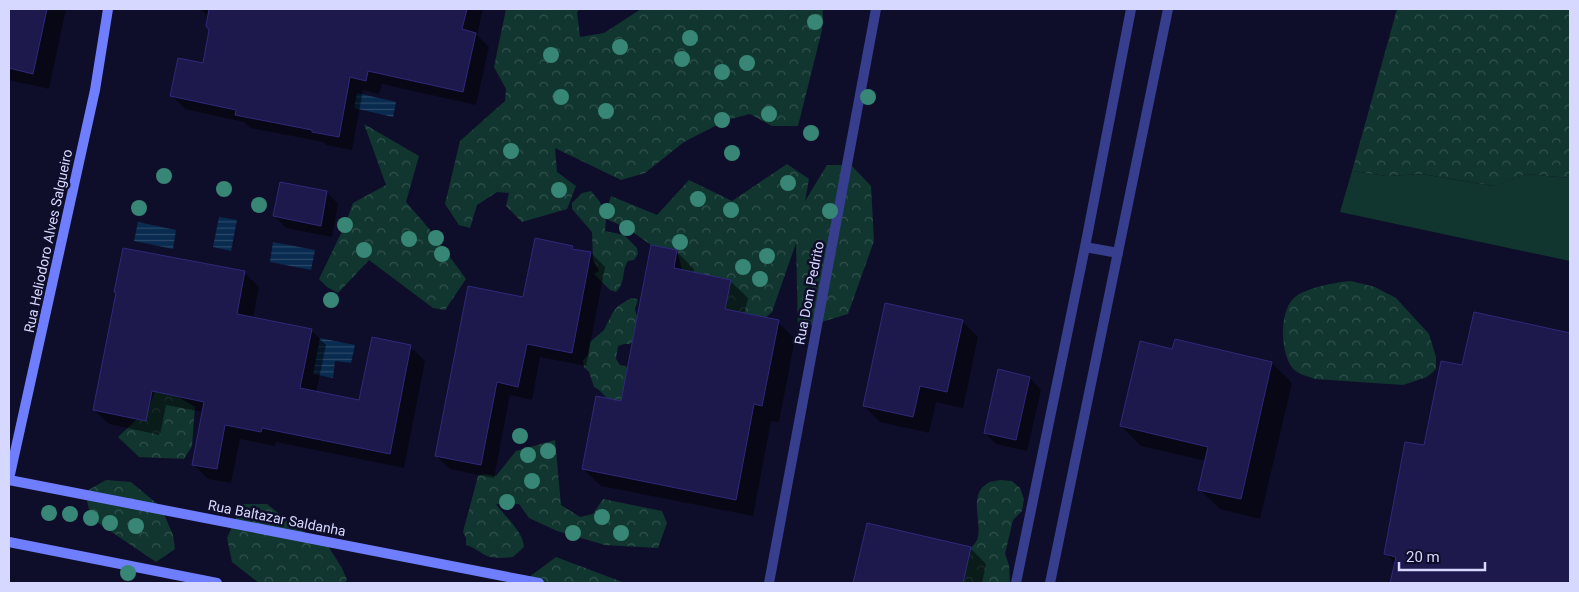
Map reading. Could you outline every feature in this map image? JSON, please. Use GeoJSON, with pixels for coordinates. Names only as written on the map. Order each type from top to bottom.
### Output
{"type":"FeatureCollection","features":[{"type":"Feature","properties":{"kind":"main road","name":"Rua Heliodoro Alves Salgueiro"},"geometry":{"type":"LineString","coordinates":[[9,479],[93,100],[108,9]]}},
{"type":"Feature","properties":{"kind":"main road","name":"Rua Baltazar Saldanha"},"geometry":{"type":"LineString","coordinates":[[9,479],[539,583]]}},
{"type":"Feature","properties":{"kind":"main road"},"geometry":{"type":"LineString","coordinates":[[9,542],[217,583]]}},
{"type":"Feature","properties":{"kind":"street","name":"Rua Dom Pedrito"},"geometry":{"type":"LineString","coordinates":[[769,583],[876,9]]}},
{"type":"Feature","properties":{"kind":"street"},"geometry":{"type":"LineString","coordinates":[[1016,583],[1131,9]]}},
{"type":"Feature","properties":{"kind":"street"},"geometry":{"type":"LineString","coordinates":[[1050,583],[1168,9]]}},
{"type":"Feature","properties":{"kind":"street"},"geometry":{"type":"LineString","coordinates":[[1085,246],[1118,253]]}},
{"type":"Feature","properties":{"kind":"green space"},"geometry":{"type":"Polygon","coordinates":[[[506,9],[580,9],[577,12],[580,37],[604,33],[641,9],[823,9],[822,30],[798,126],[772,126],[750,114],[727,120],[684,142],[645,173],[621,180],[555,148],[557,172],[576,186],[567,209],[522,222],[506,206],[509,193],[497,192],[477,205],[470,228],[459,225],[445,204],[460,141],[505,101],[506,89],[494,67],[506,9]]]}},
{"type":"Feature","properties":{"kind":"green space"},"geometry":{"type":"Polygon","coordinates":[[[1397,9],[1570,9],[1570,178],[1526,174],[1494,186],[1422,174],[1387,176],[1352,171],[1397,9]]]}},
{"type":"Feature","properties":{"kind":"green space"},"geometry":{"type":"Polygon","coordinates":[[[364,124],[419,156],[406,202],[431,231],[466,279],[445,310],[433,308],[369,260],[338,293],[327,287],[319,279],[345,225],[353,203],[386,185],[364,124]]]}},
{"type":"Feature","properties":{"kind":"green space"},"geometry":{"type":"Polygon","coordinates":[[[787,164],[809,179],[805,201],[827,165],[851,165],[871,186],[874,241],[848,314],[798,329],[796,243],[772,312],[754,328],[702,303],[682,270],[677,250],[651,245],[627,228],[606,219],[605,231],[624,235],[637,248],[638,254],[634,260],[628,261],[622,284],[616,292],[610,290],[594,274],[599,271],[593,260],[592,232],[572,209],[572,203],[582,193],[591,191],[600,202],[605,215],[611,196],[657,215],[689,180],[732,201],[787,164]]]}},
{"type":"Feature","properties":{"kind":"green space"},"geometry":{"type":"Polygon","coordinates":[[[1352,171],[1387,176],[1422,174],[1493,186],[1526,174],[1570,178],[1570,261],[1340,212],[1352,171]]]}},
{"type":"Feature","properties":{"kind":"green space"},"geometry":{"type":"Polygon","coordinates":[[[1351,281],[1375,287],[1396,298],[1429,334],[1436,357],[1436,369],[1427,377],[1403,385],[1315,379],[1293,369],[1285,351],[1283,332],[1288,306],[1293,299],[1304,292],[1329,284],[1351,281]]]}},
{"type":"Feature","properties":{"kind":"green space"},"geometry":{"type":"Polygon","coordinates":[[[631,298],[638,299],[635,309],[638,321],[635,339],[630,344],[618,346],[616,359],[620,365],[626,366],[650,407],[608,399],[594,387],[589,372],[584,367],[583,360],[588,355],[590,342],[604,330],[618,306],[631,298]]]}},
{"type":"Feature","properties":{"kind":"green space"},"geometry":{"type":"Polygon","coordinates":[[[157,384],[195,407],[192,446],[184,459],[139,457],[118,437],[149,408],[157,384]]]}},
{"type":"Feature","properties":{"kind":"green space"},"geometry":{"type":"Polygon","coordinates":[[[555,440],[561,505],[580,517],[593,514],[603,499],[662,511],[667,523],[658,548],[605,545],[557,531],[529,518],[519,504],[496,504],[517,530],[523,541],[524,547],[513,557],[491,557],[466,545],[466,538],[463,532],[478,476],[484,474],[496,476],[516,451],[555,440]]]}},
{"type":"Feature","properties":{"kind":"green space"},"geometry":{"type":"Polygon","coordinates":[[[106,480],[131,482],[161,507],[173,535],[175,549],[156,562],[91,518],[85,492],[106,480]]]}},
{"type":"Feature","properties":{"kind":"green space"},"geometry":{"type":"Polygon","coordinates":[[[1000,480],[1012,481],[1020,488],[1024,499],[1022,511],[1013,520],[1005,554],[1009,565],[1010,583],[953,583],[950,572],[962,556],[975,544],[978,536],[978,495],[988,483],[1000,480]]]}},
{"type":"Feature","properties":{"kind":"green space"},"geometry":{"type":"Polygon","coordinates":[[[242,504],[267,504],[295,526],[328,546],[347,580],[344,583],[259,583],[232,562],[227,538],[242,504]]]}},
{"type":"Feature","properties":{"kind":"green space"},"geometry":{"type":"Polygon","coordinates":[[[556,557],[625,583],[521,583],[556,557]]]}},
{"type":"Feature","properties":{"kind":"water"},"geometry":{"type":"Polygon","coordinates":[[[357,93],[396,102],[393,117],[354,108],[357,93]]]}},
{"type":"Feature","properties":{"kind":"water"},"geometry":{"type":"Polygon","coordinates":[[[219,217],[237,220],[231,251],[213,247],[219,217]]]}},
{"type":"Feature","properties":{"kind":"water"},"geometry":{"type":"Polygon","coordinates":[[[138,222],[176,230],[173,249],[134,241],[138,222]]]}},
{"type":"Feature","properties":{"kind":"water"},"geometry":{"type":"Polygon","coordinates":[[[273,242],[315,250],[311,270],[270,262],[273,242]]]}},
{"type":"Feature","properties":{"kind":"water"},"geometry":{"type":"Polygon","coordinates":[[[320,338],[355,345],[351,363],[335,361],[333,378],[313,374],[320,338]]]}},
{"type":"Feature","properties":{"kind":"building"},"geometry":{"type":"Polygon","coordinates":[[[9,9],[47,9],[33,74],[9,68],[9,9]]]}},
{"type":"Feature","properties":{"kind":"building"},"geometry":{"type":"Polygon","coordinates":[[[209,9],[467,9],[462,29],[476,33],[463,92],[368,71],[366,81],[350,77],[339,137],[235,115],[236,110],[170,96],[178,58],[203,63],[209,30],[206,26],[209,9]]]}},
{"type":"Feature","properties":{"kind":"building"},"geometry":{"type":"Polygon","coordinates":[[[280,182],[327,191],[321,226],[273,216],[280,182]]]}},
{"type":"Feature","properties":{"kind":"building"},"geometry":{"type":"Polygon","coordinates":[[[535,238],[573,246],[572,249],[591,252],[572,353],[527,344],[518,387],[497,382],[481,465],[435,456],[468,286],[523,297],[535,238]]]}},
{"type":"Feature","properties":{"kind":"building"},"geometry":{"type":"Polygon","coordinates":[[[651,245],[677,250],[674,268],[731,280],[725,309],[779,320],[762,406],[754,404],[736,500],[582,469],[596,396],[621,401],[651,245]]]}},
{"type":"Feature","properties":{"kind":"building"},"geometry":{"type":"Polygon","coordinates":[[[123,248],[245,271],[237,314],[312,329],[300,388],[359,400],[372,337],[411,345],[390,454],[262,428],[261,432],[225,425],[217,469],[192,465],[204,402],[152,391],[146,421],[93,410],[123,248]]]}},
{"type":"Feature","properties":{"kind":"building"},"geometry":{"type":"Polygon","coordinates":[[[885,303],[963,320],[947,392],[920,386],[913,417],[863,406],[885,303]]]}},
{"type":"Feature","properties":{"kind":"building"},"geometry":{"type":"Polygon","coordinates":[[[1474,312],[1570,333],[1570,583],[1390,583],[1396,557],[1384,554],[1405,442],[1424,445],[1441,361],[1462,365],[1474,312]]]}},
{"type":"Feature","properties":{"kind":"building"},"geometry":{"type":"Polygon","coordinates":[[[1175,339],[1272,362],[1241,499],[1198,490],[1208,447],[1120,426],[1140,341],[1172,349],[1175,339]]]}},
{"type":"Feature","properties":{"kind":"building"},"geometry":{"type":"Polygon","coordinates":[[[998,369],[1030,377],[1016,440],[984,433],[998,369]]]}},
{"type":"Feature","properties":{"kind":"building"},"geometry":{"type":"Polygon","coordinates":[[[867,523],[971,547],[963,583],[853,583],[867,523]]]}}]}
